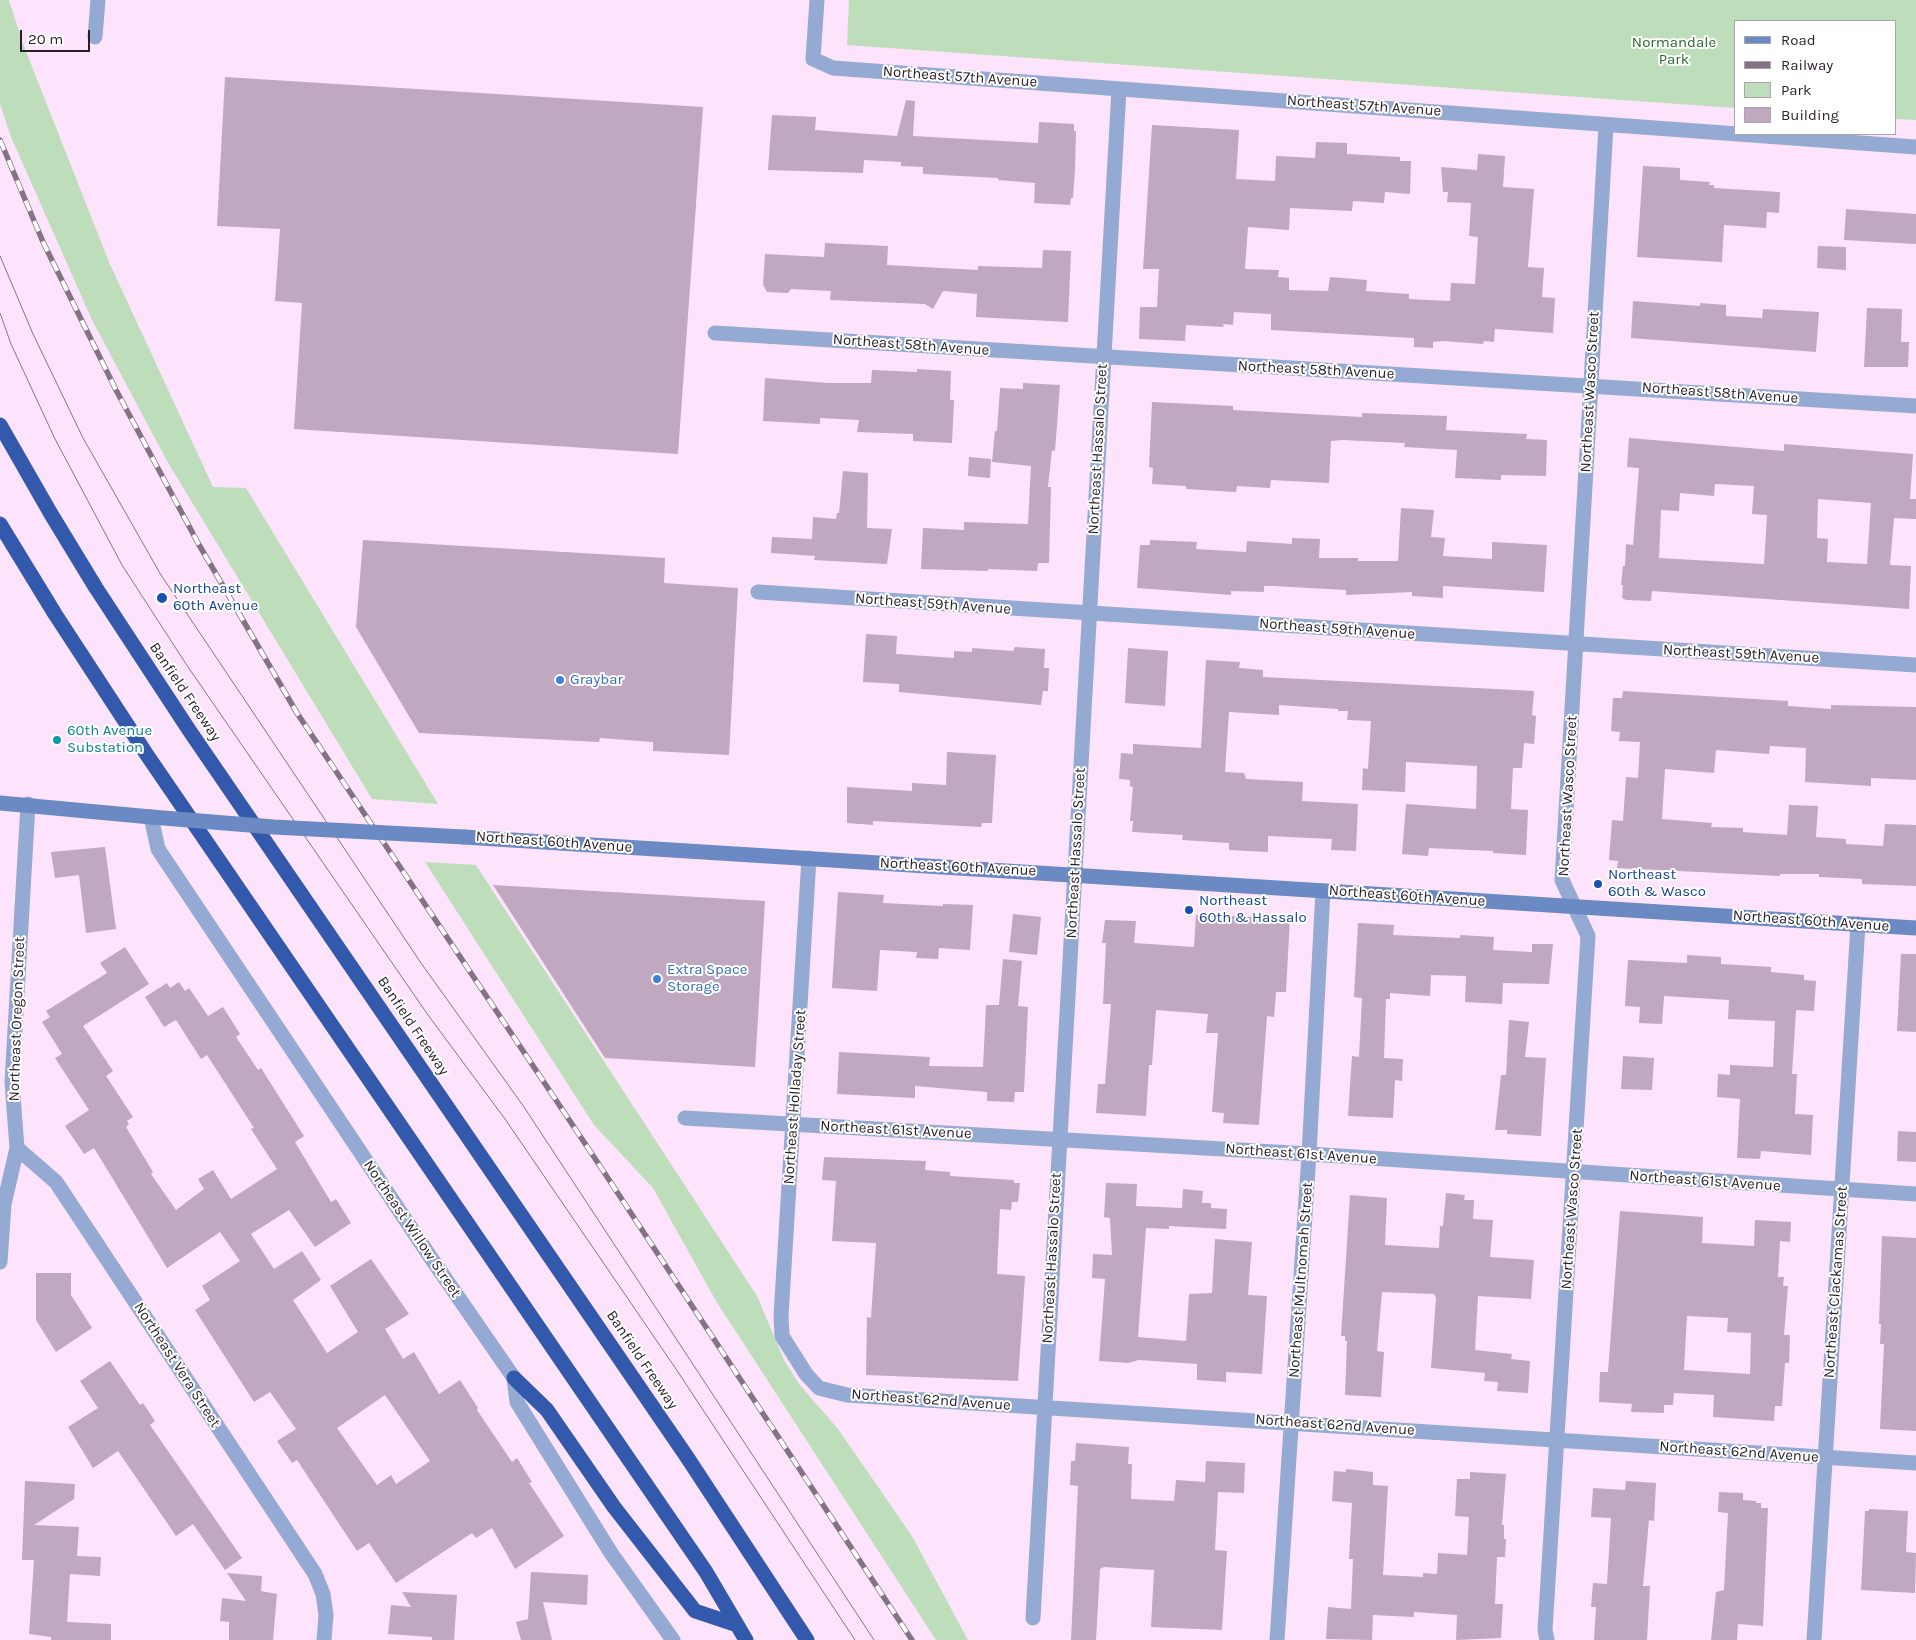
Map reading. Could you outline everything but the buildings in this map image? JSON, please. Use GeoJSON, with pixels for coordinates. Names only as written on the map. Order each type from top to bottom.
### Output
{"type":"FeatureCollection","features":[{"type":"Feature","properties":{"kind":"highway","name":"Banfield Freeway"},"geometry":{"type":"LineString","coordinates":[[0,425],[76,555],[184,722],[671,1433],[807,1640]]}},
{"type":"Feature","properties":{"kind":"highway"},"geometry":{"type":"LineString","coordinates":[[0,524],[55,614],[147,755],[684,1539],[746,1640]]}},
{"type":"Feature","properties":{"kind":"highway"},"geometry":{"type":"LineString","coordinates":[[514,1378],[547,1410],[614,1507],[695,1611],[737,1625]]}},
{"type":"Feature","properties":{"kind":"main road","name":"Northeast 60th Avenue"},"geometry":{"type":"LineString","coordinates":[[0,803],[274,827],[1075,874],[1916,928]]}},
{"type":"Feature","properties":{"kind":"street"},"geometry":{"type":"LineString","coordinates":[[95,37],[98,0]]}},
{"type":"Feature","properties":{"kind":"street","name":"Northeast 57th Avenue"},"geometry":{"type":"LineString","coordinates":[[817,0],[813,59],[833,68],[1734,135]]}},
{"type":"Feature","properties":{"kind":"street","name":"Northeast Hassalo Street"},"geometry":{"type":"LineString","coordinates":[[1033,1618],[1119,89]]}},
{"type":"Feature","properties":{"kind":"street","name":"Northeast Wasco Street"},"geometry":{"type":"LineString","coordinates":[[1547,1640],[1545,1630],[1575,1173],[1588,936],[1562,880],[1606,126]]}},
{"type":"Feature","properties":{"kind":"street","name":"Northeast 57th Avenue"},"geometry":{"type":"LineString","coordinates":[[1739,135],[1916,147]]}},
{"type":"Feature","properties":{"kind":"street","name":"Northeast 58th Avenue"},"geometry":{"type":"LineString","coordinates":[[715,334],[1916,406]]}},
{"type":"Feature","properties":{"kind":"street","name":"Northeast 59th Avenue"},"geometry":{"type":"LineString","coordinates":[[758,592],[1916,665]]}},
{"type":"Feature","properties":{"kind":"street","name":"Northeast Oregon Street"},"geometry":{"type":"LineString","coordinates":[[0,1262],[4,1204],[16,1148],[6,1081],[28,804]]}},
{"type":"Feature","properties":{"kind":"street","name":"Northeast Willow Street"},"geometry":{"type":"LineString","coordinates":[[151,817],[158,849],[429,1255],[514,1378],[518,1402],[611,1553],[673,1640]]}},
{"type":"Feature","properties":{"kind":"street","name":"Northeast Holladay Street"},"geometry":{"type":"LineString","coordinates":[[782,1336],[781,1316],[809,858]]}},
{"type":"Feature","properties":{"kind":"street","name":"Northeast Multnomah Street"},"geometry":{"type":"LineString","coordinates":[[1277,1640],[1309,1154],[1323,891]]}},
{"type":"Feature","properties":{"kind":"street","name":"Northeast Clackamas Street"},"geometry":{"type":"LineString","coordinates":[[1814,1640],[1858,924]]}},
{"type":"Feature","properties":{"kind":"street","name":"Northeast 61st Avenue"},"geometry":{"type":"LineString","coordinates":[[685,1118],[1309,1154],[1916,1194]]}},
{"type":"Feature","properties":{"kind":"street","name":"Northeast Vera Street"},"geometry":{"type":"LineString","coordinates":[[16,1148],[56,1182],[315,1574],[323,1594],[326,1614],[324,1640]]}},
{"type":"Feature","properties":{"kind":"street","name":"Northeast 62nd Avenue"},"geometry":{"type":"LineString","coordinates":[[782,1336],[806,1374],[820,1388],[847,1395],[1916,1463]]}},
{"type":"Feature","properties":{"kind":"green space"},"geometry":{"type":"Polygon","coordinates":[[[0,0],[9,0],[23,44],[109,262],[213,487],[246,488],[438,804],[372,799],[167,461],[92,320],[11,137],[0,104],[0,0]]]}},
{"type":"Feature","properties":{"kind":"green space","name":"Normandale Park"},"geometry":{"type":"Polygon","coordinates":[[[849,0],[1916,0],[1916,120],[1896,119],[1896,20],[1734,20],[1734,108],[847,45],[849,0]]]}},
{"type":"Feature","properties":{"kind":"green space"},"geometry":{"type":"Polygon","coordinates":[[[425,862],[476,865],[757,1296],[784,1360],[799,1384],[838,1429],[912,1536],[968,1640],[936,1640],[716,1301],[653,1188],[594,1125],[425,862]]]}},
{"type":"Feature","properties":{"kind":"tram line"},"geometry":{"type":"LineString","coordinates":[[0,256],[33,334],[83,438],[161,575],[421,963],[524,1107],[874,1640]]}},
{"type":"Feature","properties":{"kind":"tram line"},"geometry":{"type":"LineString","coordinates":[[0,313],[11,344],[55,439],[122,565],[186,664],[428,1015],[505,1119],[676,1369],[855,1640]]}},
{"type":"Feature","properties":{"kind":"railway"},"geometry":{"type":"LineString","coordinates":[[0,140],[43,242],[116,390],[198,543],[297,713],[594,1157],[912,1640]]}},
{"type":"Feature","properties":{"kind":"place","name":"Northeast 60th Avenue"},"geometry":{"type":"Point","coordinates":[162,598]}},
{"type":"Feature","properties":{"kind":"place","name":"Graybar"},"geometry":{"type":"Point","coordinates":[560,680]}},
{"type":"Feature","properties":{"kind":"place","name":"60th Avenue Substation"},"geometry":{"type":"Point","coordinates":[57,740]}},
{"type":"Feature","properties":{"kind":"place","name":"Northeast 60th & Wasco"},"geometry":{"type":"Point","coordinates":[1598,884]}},
{"type":"Feature","properties":{"kind":"place","name":"Northeast 60th & Hassalo"},"geometry":{"type":"Point","coordinates":[1189,910]}},
{"type":"Feature","properties":{"kind":"place","name":"Extra Space Storage"},"geometry":{"type":"Point","coordinates":[657,979]}}]}
